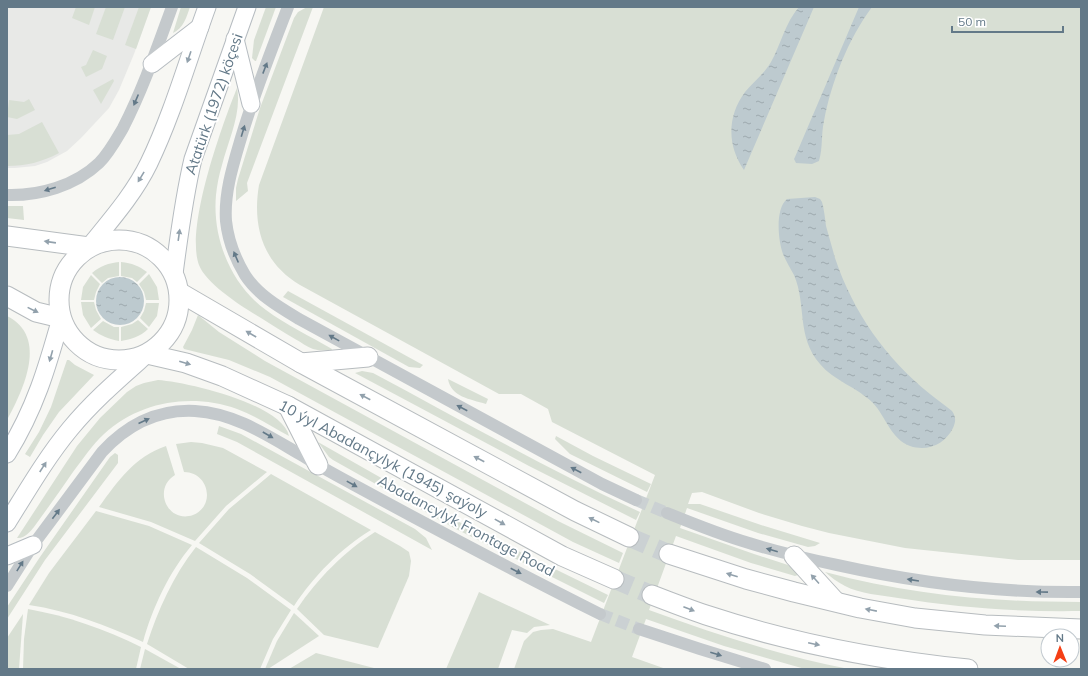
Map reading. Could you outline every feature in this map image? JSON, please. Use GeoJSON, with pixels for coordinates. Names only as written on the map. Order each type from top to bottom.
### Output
{"type":"FeatureCollection","features":[{"type":"Feature","properties":{"kind":"main road"},"geometry":{"type":"LineString","coordinates":[[147,354],[127,360],[106,359],[86,351],[71,337],[61,318],[58,302],[59,286],[66,270],[76,257],[89,247],[118,212],[148,164],[167,122],[208,7]]}},
{"type":"Feature","properties":{"kind":"main road","name":"Atatürk (1972) köçesi"},"geometry":{"type":"LineString","coordinates":[[176,283],[180,228],[193,159],[235,39],[248,7]]}},
{"type":"Feature","properties":{"kind":"main road"},"geometry":{"type":"LineString","coordinates":[[152,64],[200,27]]}},
{"type":"Feature","properties":{"kind":"main road"},"geometry":{"type":"LineString","coordinates":[[235,39],[251,104]]}},
{"type":"Feature","properties":{"kind":"main road"},"geometry":{"type":"LineString","coordinates":[[7,236],[89,247],[108,240],[127,240],[146,246],[162,258],[176,283],[179,310],[173,328],[162,343],[108,388],[70,429],[52,453],[7,523]]}},
{"type":"Feature","properties":{"kind":"main road"},"geometry":{"type":"LineString","coordinates":[[176,283],[301,363],[575,511],[629,537]]}},
{"type":"Feature","properties":{"kind":"main road"},"geometry":{"type":"LineString","coordinates":[[7,296],[36,312],[61,318]]}},
{"type":"Feature","properties":{"kind":"main road"},"geometry":{"type":"LineString","coordinates":[[7,454],[17,438],[40,389],[61,318]]}},
{"type":"Feature","properties":{"kind":"main road","name":"10 ýyl Abadançylyk (1945) şaýoly"},"geometry":{"type":"LineString","coordinates":[[147,354],[186,363],[222,376],[288,406],[562,556],[614,579]]}},
{"type":"Feature","properties":{"kind":"main road"},"geometry":{"type":"LineString","coordinates":[[301,363],[368,357]]}},
{"type":"Feature","properties":{"kind":"main road"},"geometry":{"type":"LineString","coordinates":[[288,406],[318,465]]}},
{"type":"Feature","properties":{"kind":"main road"},"geometry":{"type":"LineString","coordinates":[[7,556],[33,545]]}},
{"type":"Feature","properties":{"kind":"main road"},"geometry":{"type":"LineString","coordinates":[[669,554],[746,579],[860,608],[915,618],[985,625],[1081,629]]}},
{"type":"Feature","properties":{"kind":"main road"},"geometry":{"type":"LineString","coordinates":[[794,556],[835,601]]}},
{"type":"Feature","properties":{"kind":"main road"},"geometry":{"type":"LineString","coordinates":[[652,595],[706,615],[772,634],[924,667],[968,669]]}},
{"type":"Feature","properties":{"kind":"street"},"geometry":{"type":"LineString","coordinates":[[7,195],[36,194],[51,190],[80,178],[100,162],[118,136],[130,113],[152,64],[172,7]]}},
{"type":"Feature","properties":{"kind":"street"},"geometry":{"type":"LineString","coordinates":[[288,7],[251,104],[228,190],[226,222],[236,258],[246,276],[255,288],[268,300],[299,319],[602,484],[636,500]]}},
{"type":"Feature","properties":{"kind":"street","name":"Abadancylyk Frontage Road"},"geometry":{"type":"LineString","coordinates":[[7,586],[33,545],[111,442],[134,425],[155,416],[168,413],[195,411],[224,416],[262,432],[318,465],[457,541],[600,614]]}},
{"type":"Feature","properties":{"kind":"street"},"geometry":{"type":"LineString","coordinates":[[667,513],[749,543],[794,556],[889,576],[951,585],[1029,592],[1081,592]]}},
{"type":"Feature","properties":{"kind":"street"},"geometry":{"type":"LineString","coordinates":[[640,628],[700,649],[765,669]]}},
{"type":"Feature","properties":{"kind":"shaded area"},"geometry":{"type":"Polygon","coordinates":[[[7,7],[151,7],[134,54],[119,90],[109,108],[67,151],[47,162],[35,166],[7,168],[7,7]]]}},
{"type":"Feature","properties":{"kind":"shaded area"},"geometry":{"type":"Polygon","coordinates":[[[76,7],[95,7],[89,25],[72,18],[76,7]]]}},
{"type":"Feature","properties":{"kind":"shaded area"},"geometry":{"type":"Polygon","coordinates":[[[106,7],[125,7],[113,40],[96,34],[106,7]]]}},
{"type":"Feature","properties":{"kind":"shaded area"},"geometry":{"type":"Polygon","coordinates":[[[139,7],[151,7],[136,49],[125,45],[139,7]]]}},
{"type":"Feature","properties":{"kind":"shaded area"},"geometry":{"type":"Polygon","coordinates":[[[181,7],[190,7],[182,25],[173,33],[181,7]]]}},
{"type":"Feature","properties":{"kind":"shaded area"},"geometry":{"type":"Polygon","coordinates":[[[266,7],[276,7],[255,61],[252,58],[254,40],[266,7]]]}},
{"type":"Feature","properties":{"kind":"shaded area"},"geometry":{"type":"Polygon","coordinates":[[[307,7],[313,7],[247,183],[248,191],[236,201],[238,179],[260,108],[294,18],[298,12],[307,7]]]}},
{"type":"Feature","properties":{"kind":"shaded area"},"geometry":{"type":"Polygon","coordinates":[[[324,7],[1081,7],[1081,560],[1018,560],[905,548],[829,533],[759,513],[702,492],[692,493],[688,504],[700,504],[820,543],[815,546],[808,547],[758,533],[687,508],[680,528],[788,565],[798,573],[798,575],[795,576],[751,563],[676,536],[649,610],[748,644],[798,658],[849,669],[805,669],[724,646],[646,619],[632,657],[666,669],[514,669],[524,641],[533,632],[553,629],[591,642],[655,475],[552,422],[548,409],[521,394],[499,394],[300,285],[287,276],[269,255],[259,229],[257,215],[259,185],[324,7]]]}},
{"type":"Feature","properties":{"kind":"shaded area"},"geometry":{"type":"Polygon","coordinates":[[[93,50],[107,56],[102,69],[86,77],[81,67],[86,65],[93,50]]]}},
{"type":"Feature","properties":{"kind":"shaded area"},"geometry":{"type":"Polygon","coordinates":[[[113,79],[114,81],[101,104],[93,90],[113,79]]]}},
{"type":"Feature","properties":{"kind":"shaded area"},"geometry":{"type":"Polygon","coordinates":[[[237,88],[238,107],[234,127],[220,172],[216,195],[217,228],[226,259],[243,288],[254,300],[282,321],[332,349],[331,351],[315,350],[308,347],[245,308],[226,295],[209,280],[199,265],[196,248],[197,227],[201,202],[207,176],[237,88]]]}},
{"type":"Feature","properties":{"kind":"shaded area"},"geometry":{"type":"Polygon","coordinates":[[[29,99],[35,110],[17,119],[7,117],[9,100],[24,102],[29,99]]]}},
{"type":"Feature","properties":{"kind":"shaded area"},"geometry":{"type":"Polygon","coordinates":[[[42,122],[59,153],[34,163],[7,166],[7,135],[19,134],[42,122]]]}},
{"type":"Feature","properties":{"kind":"shaded area"},"geometry":{"type":"Polygon","coordinates":[[[7,206],[23,206],[24,220],[7,218],[7,206]]]}},
{"type":"Feature","properties":{"kind":"shaded area"},"geometry":{"type":"Polygon","coordinates":[[[119,262],[119,276],[108,278],[102,283],[92,273],[105,265],[119,262]]]}},
{"type":"Feature","properties":{"kind":"shaded area"},"geometry":{"type":"Polygon","coordinates":[[[121,262],[135,265],[147,272],[137,282],[132,278],[121,276],[121,262]]]}},
{"type":"Feature","properties":{"kind":"shaded area"},"geometry":{"type":"Polygon","coordinates":[[[149,274],[157,287],[159,300],[146,300],[144,292],[139,284],[149,274]]]}},
{"type":"Feature","properties":{"kind":"shaded area"},"geometry":{"type":"Polygon","coordinates":[[[91,275],[100,284],[94,300],[81,300],[83,287],[91,275]]]}},
{"type":"Feature","properties":{"kind":"shaded area"},"geometry":{"type":"Polygon","coordinates":[[[288,291],[423,365],[420,368],[409,367],[283,297],[288,291]]]}},
{"type":"Feature","properties":{"kind":"shaded area"},"geometry":{"type":"Polygon","coordinates":[[[81,302],[94,302],[101,319],[91,328],[83,315],[81,302]]]}},
{"type":"Feature","properties":{"kind":"shaded area"},"geometry":{"type":"Polygon","coordinates":[[[146,303],[159,303],[157,316],[149,327],[140,318],[146,303]]]}},
{"type":"Feature","properties":{"kind":"shaded area"},"geometry":{"type":"Polygon","coordinates":[[[198,315],[219,332],[265,361],[558,521],[623,553],[619,563],[573,542],[270,377],[229,360],[184,349],[183,347],[198,315]]]}},
{"type":"Feature","properties":{"kind":"shaded area"},"geometry":{"type":"Polygon","coordinates":[[[7,316],[20,325],[27,337],[30,350],[29,365],[25,379],[20,394],[7,420],[7,316]]]}},
{"type":"Feature","properties":{"kind":"shaded area"},"geometry":{"type":"Polygon","coordinates":[[[138,320],[148,329],[139,336],[121,341],[121,327],[132,324],[138,320]]]}},
{"type":"Feature","properties":{"kind":"shaded area"},"geometry":{"type":"Polygon","coordinates":[[[103,321],[114,327],[119,327],[119,341],[105,337],[93,330],[103,321]]]}},
{"type":"Feature","properties":{"kind":"shaded area"},"geometry":{"type":"Polygon","coordinates":[[[67,360],[94,375],[59,412],[30,457],[25,454],[39,432],[51,407],[67,360]]]}},
{"type":"Feature","properties":{"kind":"shaded area"},"geometry":{"type":"Polygon","coordinates":[[[362,371],[373,373],[539,462],[640,512],[636,520],[529,466],[355,373],[362,371]]]}},
{"type":"Feature","properties":{"kind":"shaded area"},"geometry":{"type":"Polygon","coordinates":[[[448,379],[488,399],[486,404],[457,394],[450,385],[448,379]]]}},
{"type":"Feature","properties":{"kind":"shaded area"},"geometry":{"type":"Polygon","coordinates":[[[158,380],[210,390],[252,405],[270,414],[283,424],[289,436],[251,415],[220,404],[185,401],[150,407],[118,423],[104,434],[88,452],[29,533],[17,538],[77,446],[100,418],[127,392],[136,386],[158,380]]]}},
{"type":"Feature","properties":{"kind":"shaded area"},"geometry":{"type":"Polygon","coordinates":[[[219,426],[241,434],[415,529],[426,538],[432,550],[237,442],[217,434],[219,426]]]}},
{"type":"Feature","properties":{"kind":"shaded area"},"geometry":{"type":"Polygon","coordinates":[[[556,436],[651,484],[647,492],[570,454],[555,439],[556,436]]]}},
{"type":"Feature","properties":{"kind":"shaded area"},"geometry":{"type":"Polygon","coordinates":[[[191,442],[223,448],[267,472],[226,506],[195,541],[151,522],[99,507],[120,479],[136,463],[166,446],[175,475],[168,481],[165,488],[164,496],[166,504],[176,515],[193,515],[200,511],[205,504],[207,497],[204,483],[193,473],[184,472],[176,444],[191,442]]]}},
{"type":"Feature","properties":{"kind":"shaded area"},"geometry":{"type":"Polygon","coordinates":[[[318,442],[457,521],[608,595],[604,603],[454,528],[333,460],[318,442]]]}},
{"type":"Feature","properties":{"kind":"shaded area"},"geometry":{"type":"Polygon","coordinates":[[[115,453],[118,455],[118,463],[45,560],[7,619],[7,607],[110,457],[115,453]]]}},
{"type":"Feature","properties":{"kind":"shaded area"},"geometry":{"type":"Polygon","coordinates":[[[271,474],[371,530],[338,554],[310,584],[294,606],[250,574],[199,543],[229,509],[271,474]]]}},
{"type":"Feature","properties":{"kind":"shaded area"},"geometry":{"type":"Polygon","coordinates":[[[96,511],[149,526],[192,545],[176,567],[162,591],[151,617],[143,642],[87,619],[29,605],[49,573],[96,511]]]}},
{"type":"Feature","properties":{"kind":"shaded area"},"geometry":{"type":"Polygon","coordinates":[[[375,532],[409,552],[411,561],[409,576],[378,648],[324,635],[297,609],[313,587],[332,566],[375,532]]]}},
{"type":"Feature","properties":{"kind":"shaded area"},"geometry":{"type":"Polygon","coordinates":[[[196,547],[247,578],[291,610],[273,639],[260,669],[189,669],[147,644],[156,619],[173,581],[196,547]]]}},
{"type":"Feature","properties":{"kind":"shaded area"},"geometry":{"type":"Polygon","coordinates":[[[825,572],[857,580],[921,592],[952,596],[1015,601],[1081,602],[1081,611],[990,609],[864,593],[839,583],[825,572]]]}},
{"type":"Feature","properties":{"kind":"shaded area"},"geometry":{"type":"Polygon","coordinates":[[[479,592],[550,625],[534,627],[527,633],[512,630],[498,669],[446,669],[479,592]]]}},
{"type":"Feature","properties":{"kind":"shaded area"},"geometry":{"type":"Polygon","coordinates":[[[28,609],[57,615],[86,624],[114,634],[141,647],[136,669],[23,669],[24,639],[28,609]]]}},
{"type":"Feature","properties":{"kind":"shaded area"},"geometry":{"type":"Polygon","coordinates":[[[294,613],[319,636],[268,669],[265,669],[277,641],[294,613]]]}},
{"type":"Feature","properties":{"kind":"shaded area"},"geometry":{"type":"Polygon","coordinates":[[[23,614],[19,669],[7,669],[7,638],[23,614]]]}},
{"type":"Feature","properties":{"kind":"shaded area"},"geometry":{"type":"Polygon","coordinates":[[[145,649],[181,669],[140,669],[145,649]]]}},
{"type":"Feature","properties":{"kind":"shaded area"},"geometry":{"type":"Polygon","coordinates":[[[316,653],[374,668],[289,669],[316,653]]]}},
{"type":"Feature","properties":{"kind":"water"},"geometry":{"type":"Polygon","coordinates":[[[799,7],[814,7],[744,170],[738,161],[732,141],[732,121],[735,111],[745,92],[771,62],[790,20],[799,7]]]}},
{"type":"Feature","properties":{"kind":"water"},"geometry":{"type":"Polygon","coordinates":[[[859,7],[872,7],[855,33],[836,77],[824,121],[819,161],[812,164],[796,163],[794,159],[859,7]]]}},
{"type":"Feature","properties":{"kind":"water"},"geometry":{"type":"Polygon","coordinates":[[[815,197],[820,199],[822,202],[826,226],[835,258],[842,278],[861,316],[885,350],[899,366],[952,411],[955,417],[955,423],[950,434],[935,445],[917,448],[903,443],[893,433],[873,403],[867,397],[839,380],[826,370],[820,364],[808,343],[798,287],[781,248],[779,217],[783,204],[787,199],[815,197]]]}},
{"type":"Feature","properties":{"kind":"water"},"geometry":{"type":"Polygon","coordinates":[[[115,277],[125,277],[134,281],[140,287],[143,292],[143,310],[134,321],[125,325],[115,325],[106,321],[100,315],[96,306],[96,296],[100,287],[106,281],[115,277]]]}},
{"type":"Feature","properties":{"kind":"tunnel"},"geometry":{"type":"LineString","coordinates":[[636,500],[667,513]]}},
{"type":"Feature","properties":{"kind":"tunnel"},"geometry":{"type":"LineString","coordinates":[[629,537],[669,554]]}},
{"type":"Feature","properties":{"kind":"tunnel"},"geometry":{"type":"LineString","coordinates":[[614,579],[652,595]]}},
{"type":"Feature","properties":{"kind":"tunnel"},"geometry":{"type":"LineString","coordinates":[[600,614],[639,629]]}}]}
